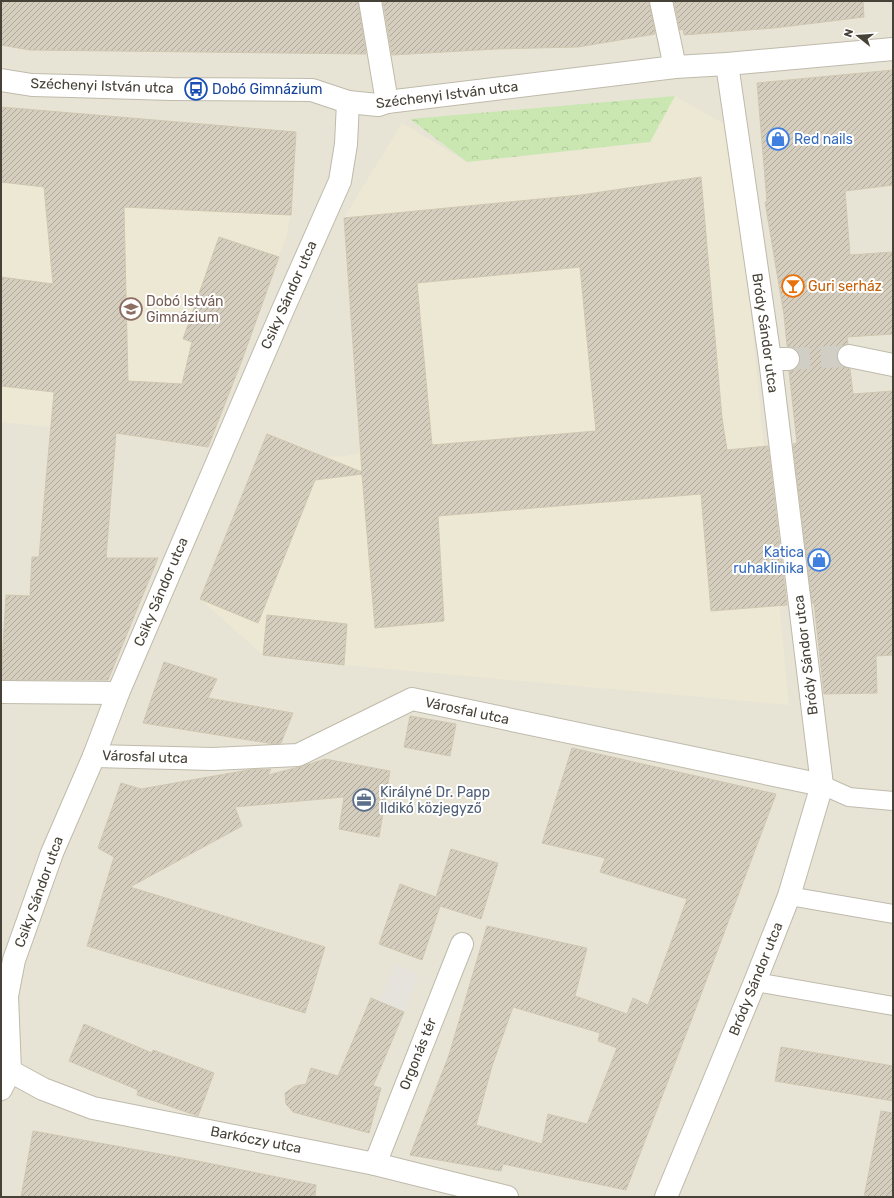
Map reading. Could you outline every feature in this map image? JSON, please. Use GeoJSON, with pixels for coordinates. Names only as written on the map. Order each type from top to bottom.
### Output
{"type":"FeatureCollection","features":[{"type":"Feature","properties":{"kind":"street"},"geometry":{"type":"LineString","coordinates":[[370,1],[387,102]]}},
{"type":"Feature","properties":{"kind":"street"},"geometry":{"type":"LineString","coordinates":[[661,1],[675,67]]}},
{"type":"Feature","properties":{"kind":"street","name":"Széchenyi István utca"},"geometry":{"type":"LineString","coordinates":[[1,80],[32,84],[70,86],[171,89],[312,90],[348,102],[378,105],[387,102],[675,67],[727,64],[893,49]]}},
{"type":"Feature","properties":{"kind":"street","name":"Bródy Sándor utca"},"geometry":{"type":"LineString","coordinates":[[666,1197],[789,896],[822,785],[779,359],[727,64]]}},
{"type":"Feature","properties":{"kind":"street","name":"Csiky Sándor utca"},"geometry":{"type":"LineString","coordinates":[[5,1080],[6,996],[14,960],[52,852],[94,756],[118,693],[281,314],[340,181],[346,144],[348,102]]}},
{"type":"Feature","properties":{"kind":"street"},"geometry":{"type":"LineString","coordinates":[[849,356],[893,365]]}},
{"type":"Feature","properties":{"kind":"street"},"geometry":{"type":"LineString","coordinates":[[1,692],[118,693]]}},
{"type":"Feature","properties":{"kind":"street","name":"Városfal utca"},"geometry":{"type":"LineString","coordinates":[[94,756],[213,759],[298,756],[412,699],[822,785]]}},
{"type":"Feature","properties":{"kind":"street","name":"Orgonás tér"},"geometry":{"type":"LineString","coordinates":[[375,1164],[462,944]]}},
{"type":"Feature","properties":{"kind":"street","name":"Barkóczy utca"},"geometry":{"type":"LineString","coordinates":[[5,1080],[43,1089],[93,1108],[375,1164],[506,1197]]}},
{"type":"Feature","properties":{"kind":"lane"},"geometry":{"type":"LineString","coordinates":[[822,785],[849,796],[893,801]]}},
{"type":"Feature","properties":{"kind":"lane"},"geometry":{"type":"LineString","coordinates":[[789,896],[893,914]]}},
{"type":"Feature","properties":{"kind":"lane"},"geometry":{"type":"LineString","coordinates":[[755,982],[893,1006]]}},
{"type":"Feature","properties":{"kind":"shaded area"},"geometry":{"type":"Polygon","coordinates":[[[1,1],[893,1],[893,1197],[1,1197],[1,1]]]}},
{"type":"Feature","properties":{"kind":"shaded area"},"geometry":{"type":"Polygon","coordinates":[[[675,96],[733,129],[789,705],[344,665],[263,655],[200,599],[267,434],[325,457],[345,456],[360,453],[344,218],[402,123],[467,162],[650,142],[675,96]]]}},
{"type":"Feature","properties":{"kind":"shaded area","name":"Dobó István Gimnázium"},"geometry":{"type":"Polygon","coordinates":[[[1,107],[296,132],[291,215],[286,237],[242,360],[208,447],[127,434],[128,402],[57,428],[1,422],[1,107]]]}},
{"type":"Feature","properties":{"kind":"shaded area"},"geometry":{"type":"Polygon","coordinates":[[[395,965],[419,975],[404,1012],[380,1002],[395,965]]]}},
{"type":"Feature","properties":{"kind":"green space"},"geometry":{"type":"Polygon","coordinates":[[[675,96],[650,142],[467,162],[410,119],[675,96]]]}},
{"type":"Feature","properties":{"kind":"building"},"geometry":{"type":"Polygon","coordinates":[[[1,1],[358,1],[366,54],[30,50],[1,45],[1,1]]]}},
{"type":"Feature","properties":{"kind":"building"},"geometry":{"type":"Polygon","coordinates":[[[383,1],[649,1],[655,34],[578,47],[496,49],[392,55],[383,1]]]}},
{"type":"Feature","properties":{"kind":"building"},"geometry":{"type":"Polygon","coordinates":[[[674,1],[863,1],[864,17],[774,28],[684,35],[683,29],[680,30],[674,1]]]}},
{"type":"Feature","properties":{"kind":"building"},"geometry":{"type":"Polygon","coordinates":[[[893,70],[893,185],[845,191],[850,255],[893,252],[893,334],[847,337],[848,344],[840,347],[837,354],[837,360],[840,365],[850,369],[853,394],[893,391],[893,655],[876,656],[877,693],[824,694],[814,603],[812,603],[793,444],[797,443],[789,371],[795,370],[799,366],[800,359],[799,353],[795,348],[787,346],[784,315],[765,202],[767,202],[757,83],[893,70]]]}},
{"type":"Feature","properties":{"kind":"building","name":"Dobó István Gimnázium"},"geometry":{"type":"Polygon","coordinates":[[[1,107],[296,132],[291,215],[124,207],[128,381],[182,384],[192,342],[183,339],[219,237],[279,257],[242,360],[208,447],[116,433],[106,558],[158,558],[108,680],[1,680],[6,595],[30,596],[32,557],[39,557],[54,392],[1,386],[1,277],[53,284],[44,187],[1,182],[1,107]]]}},
{"type":"Feature","properties":{"kind":"building"},"geometry":{"type":"Polygon","coordinates":[[[701,177],[722,418],[727,450],[768,446],[787,605],[711,611],[701,494],[438,516],[444,621],[375,628],[362,474],[315,480],[258,623],[200,599],[267,434],[362,472],[344,218],[581,195],[701,177]],[[580,267],[417,283],[432,445],[596,431],[580,267]]]}},
{"type":"Feature","properties":{"kind":"building"},"geometry":{"type":"Polygon","coordinates":[[[267,615],[347,624],[344,665],[263,655],[267,615]]]}},
{"type":"Feature","properties":{"kind":"building"},"geometry":{"type":"Polygon","coordinates":[[[164,662],[217,679],[208,698],[293,713],[281,743],[274,744],[143,723],[164,662]]]}},
{"type":"Feature","properties":{"kind":"building"},"geometry":{"type":"Polygon","coordinates":[[[410,716],[456,724],[450,756],[404,747],[410,716]]]}},
{"type":"Feature","properties":{"kind":"building"},"geometry":{"type":"Polygon","coordinates":[[[572,748],[776,794],[626,1190],[503,1164],[501,1171],[410,1155],[449,1055],[487,926],[587,948],[575,996],[627,1014],[633,998],[648,1005],[687,899],[600,872],[605,858],[542,843],[572,748]],[[513,1007],[492,1066],[476,1125],[542,1144],[548,1114],[587,1124],[617,1048],[598,1041],[600,1033],[513,1007]]]}},
{"type":"Feature","properties":{"kind":"building"},"geometry":{"type":"Polygon","coordinates":[[[325,759],[390,771],[379,837],[339,829],[344,797],[235,807],[242,826],[130,887],[325,947],[305,1013],[87,946],[114,857],[98,848],[121,783],[141,789],[248,770],[271,769],[268,775],[325,759]]]}},
{"type":"Feature","properties":{"kind":"building"},"geometry":{"type":"Polygon","coordinates":[[[451,849],[498,863],[481,919],[440,906],[422,960],[379,944],[400,884],[436,897],[451,849]]]}},
{"type":"Feature","properties":{"kind":"building"},"geometry":{"type":"Polygon","coordinates":[[[371,998],[404,1012],[373,1086],[381,1088],[369,1133],[293,1112],[286,1104],[285,1093],[295,1086],[306,1084],[311,1068],[338,1076],[371,998]]]}},
{"type":"Feature","properties":{"kind":"building"},"geometry":{"type":"Polygon","coordinates":[[[84,1024],[152,1053],[153,1050],[214,1073],[198,1116],[137,1095],[138,1090],[69,1061],[84,1024]]]}},
{"type":"Feature","properties":{"kind":"building"},"geometry":{"type":"Polygon","coordinates":[[[781,1047],[893,1066],[893,1101],[775,1081],[781,1047]]]}},
{"type":"Feature","properties":{"kind":"building"},"geometry":{"type":"Polygon","coordinates":[[[881,1111],[893,1113],[893,1197],[864,1197],[881,1111]]]}},
{"type":"Feature","properties":{"kind":"building"},"geometry":{"type":"Polygon","coordinates":[[[33,1131],[193,1160],[316,1185],[315,1197],[21,1197],[33,1131]]]}},
{"type":"Feature","properties":{"kind":"tunnel"},"geometry":{"type":"LineString","coordinates":[[788,359],[849,356]]}},
{"type":"Feature","properties":{"kind":"place","name":"Dobó Gimnázium"},"geometry":{"type":"Point","coordinates":[196,89]}},
{"type":"Feature","properties":{"kind":"place","name":"Red nails"},"geometry":{"type":"Point","coordinates":[778,139]}},
{"type":"Feature","properties":{"kind":"place","name":"Guri serház"},"geometry":{"type":"Point","coordinates":[793,286]}},
{"type":"Feature","properties":{"kind":"place","name":"Dobó István Gimnázium"},"geometry":{"type":"Point","coordinates":[131,309]}},
{"type":"Feature","properties":{"kind":"place","name":"Katica ruhaklinika"},"geometry":{"type":"Point","coordinates":[819,560]}},
{"type":"Feature","properties":{"kind":"place","name":"Királyné Dr. Papp Ildikó közjegyző"},"geometry":{"type":"Point","coordinates":[364,800]}}]}
